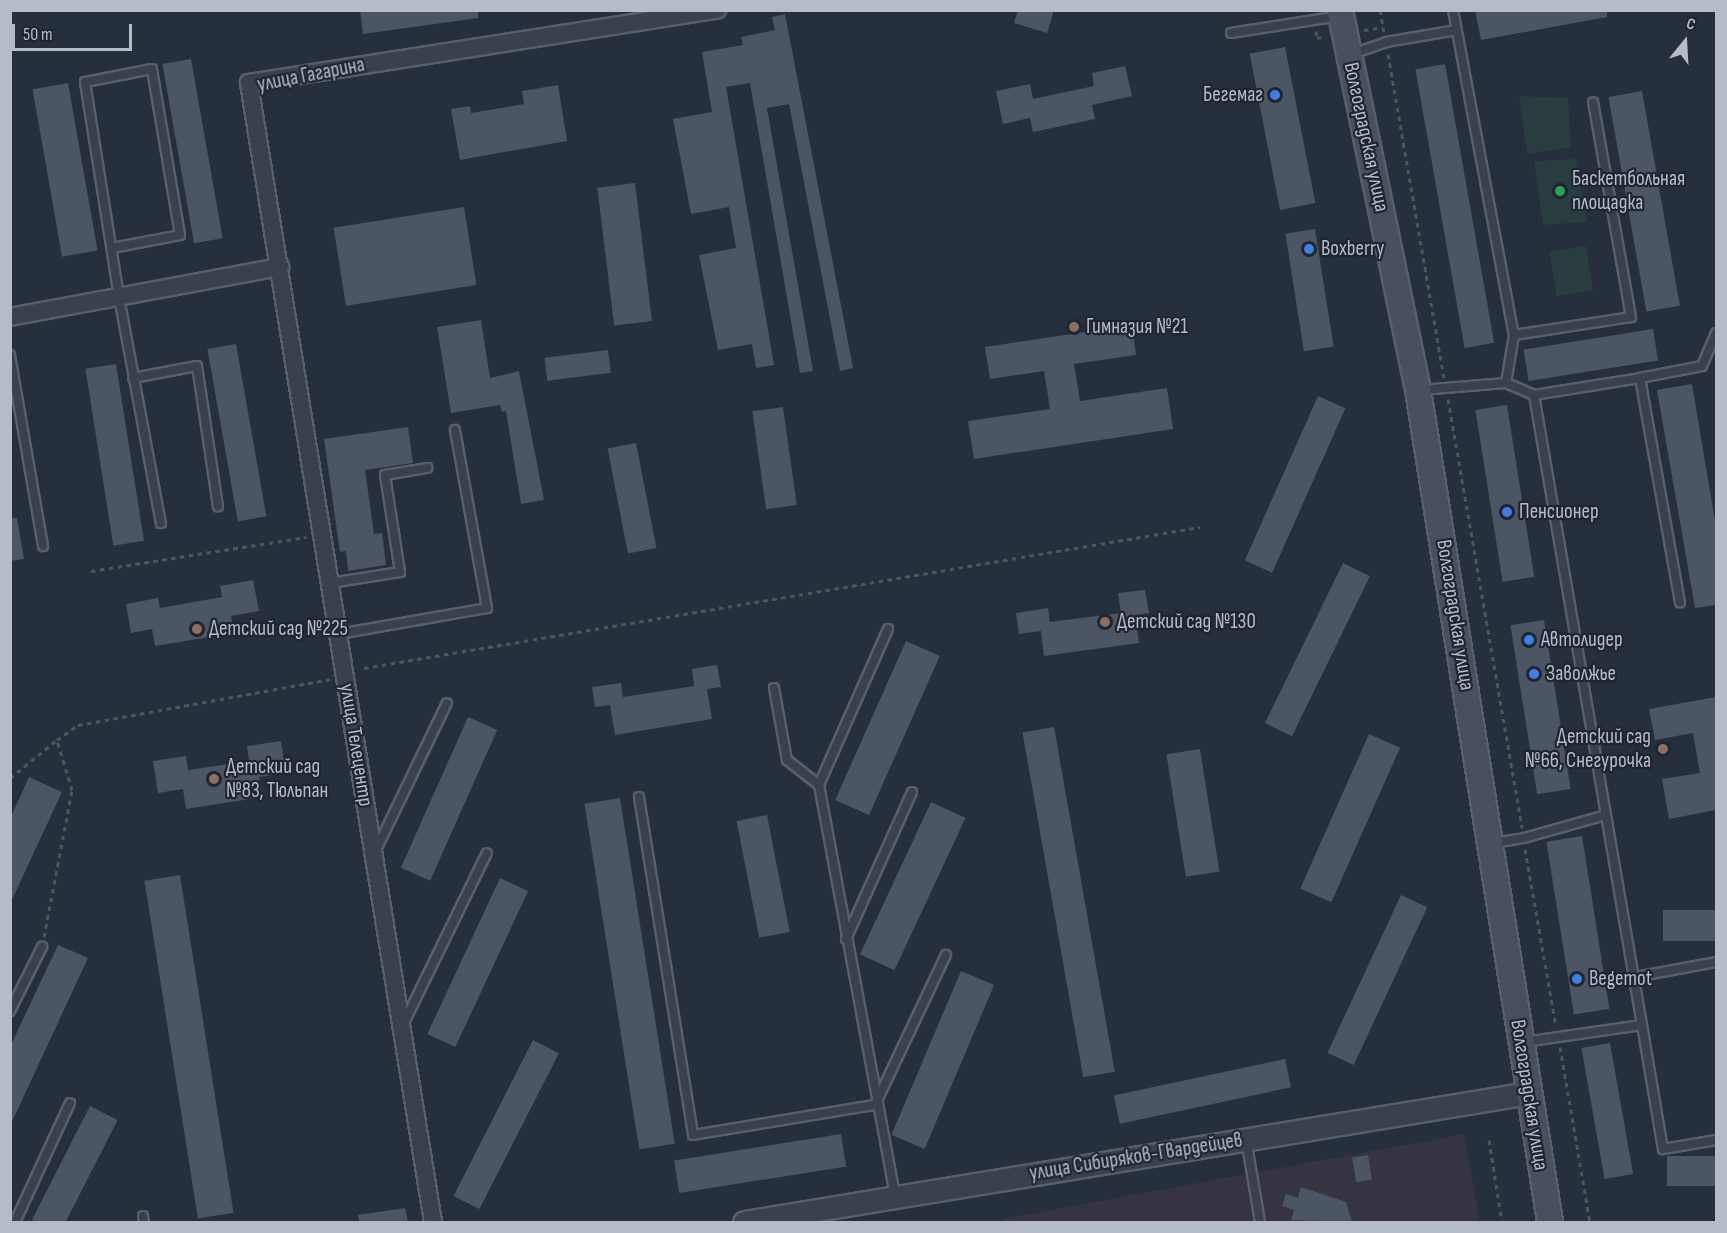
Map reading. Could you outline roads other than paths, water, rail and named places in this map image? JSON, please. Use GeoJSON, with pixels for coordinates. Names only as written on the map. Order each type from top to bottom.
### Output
{"type":"FeatureCollection","features":[{"type":"Feature","properties":{"kind":"main road","name":"Волгоградская улица"},"geometry":{"type":"LineString","coordinates":[[1340,13],[1418,390],[1550,1222]]}},
{"type":"Feature","properties":{"kind":"street","name":"улица Гагарина"},"geometry":{"type":"LineString","coordinates":[[280,267],[249,83],[717,10]]}},
{"type":"Feature","properties":{"kind":"street"},"geometry":{"type":"LineString","coordinates":[[10,317],[280,267]]}},
{"type":"Feature","properties":{"kind":"street","name":"улица Телецентр"},"geometry":{"type":"LineString","coordinates":[[280,267],[433,1222]]}},
{"type":"Feature","properties":{"kind":"street","name":"улица Сибиряков-Гвардейцев"},"geometry":{"type":"LineString","coordinates":[[744,1222],[1529,1093]]}},
{"type":"Feature","properties":{"kind":"lane"},"geometry":{"type":"LineString","coordinates":[[1453,10],[1514,335],[1506,383]]}},
{"type":"Feature","properties":{"kind":"lane"},"geometry":{"type":"LineString","coordinates":[[1231,33],[1340,13]]}},
{"type":"Feature","properties":{"kind":"lane"},"geometry":{"type":"LineString","coordinates":[[1349,55],[1386,42],[1457,30]]}},
{"type":"Feature","properties":{"kind":"lane"},"geometry":{"type":"LineString","coordinates":[[112,248],[180,235],[152,69],[84,82],[133,378],[161,523]]}},
{"type":"Feature","properties":{"kind":"lane"},"geometry":{"type":"LineString","coordinates":[[1514,335],[1631,317],[1593,102]]}},
{"type":"Feature","properties":{"kind":"lane"},"geometry":{"type":"LineString","coordinates":[[1418,390],[1506,383],[1534,395],[1640,378],[1702,366],[1716,333]]}},
{"type":"Feature","properties":{"kind":"lane"},"geometry":{"type":"LineString","coordinates":[[10,355],[43,546]]}},
{"type":"Feature","properties":{"kind":"lane"},"geometry":{"type":"LineString","coordinates":[[133,378],[197,366],[218,506]]}},
{"type":"Feature","properties":{"kind":"lane"},"geometry":{"type":"LineString","coordinates":[[1640,378],[1680,602]]}},
{"type":"Feature","properties":{"kind":"lane"},"geometry":{"type":"LineString","coordinates":[[1534,395],[1635,977],[1662,1149],[1716,1140]]}},
{"type":"Feature","properties":{"kind":"lane"},"geometry":{"type":"LineString","coordinates":[[338,634],[487,608],[455,430]]}},
{"type":"Feature","properties":{"kind":"lane"},"geometry":{"type":"LineString","coordinates":[[330,583],[400,572],[386,475],[427,468]]}},
{"type":"Feature","properties":{"kind":"lane"},"geometry":{"type":"LineString","coordinates":[[888,628],[819,785],[875,1105],[895,1197]]}},
{"type":"Feature","properties":{"kind":"lane"},"geometry":{"type":"LineString","coordinates":[[774,688],[787,760],[819,785]]}},
{"type":"Feature","properties":{"kind":"lane"},"geometry":{"type":"LineString","coordinates":[[374,855],[447,704]]}},
{"type":"Feature","properties":{"kind":"lane"},"geometry":{"type":"LineString","coordinates":[[846,940],[912,792]]}},
{"type":"Feature","properties":{"kind":"lane"},"geometry":{"type":"LineString","coordinates":[[639,797],[693,1135],[875,1105]]}},
{"type":"Feature","properties":{"kind":"lane"},"geometry":{"type":"LineString","coordinates":[[1491,843],[1524,838],[1606,815]]}},
{"type":"Feature","properties":{"kind":"lane"},"geometry":{"type":"LineString","coordinates":[[402,1029],[487,853]]}},
{"type":"Feature","properties":{"kind":"lane"},"geometry":{"type":"LineString","coordinates":[[10,1011],[42,947]]}},
{"type":"Feature","properties":{"kind":"lane"},"geometry":{"type":"LineString","coordinates":[[875,1105],[946,955]]}},
{"type":"Feature","properties":{"kind":"lane"},"geometry":{"type":"LineString","coordinates":[[1635,977],[1716,962]]}},
{"type":"Feature","properties":{"kind":"lane"},"geometry":{"type":"LineString","coordinates":[[1520,1042],[1642,1025]]}},
{"type":"Feature","properties":{"kind":"lane"},"geometry":{"type":"LineString","coordinates":[[15,1222],[70,1103]]}},
{"type":"Feature","properties":{"kind":"lane"},"geometry":{"type":"LineString","coordinates":[[1246,1139],[1260,1222]]}},
{"type":"Feature","properties":{"kind":"place","name":"Бегемаг"},"geometry":{"type":"Point","coordinates":[1275,95]}},
{"type":"Feature","properties":{"kind":"place","name":"Баскетбольная площадка"},"geometry":{"type":"Point","coordinates":[1560,191]}},
{"type":"Feature","properties":{"kind":"place","name":"Boxberry"},"geometry":{"type":"Point","coordinates":[1309,249]}},
{"type":"Feature","properties":{"kind":"place","name":"Гимназия №21"},"geometry":{"type":"Point","coordinates":[1074,327]}},
{"type":"Feature","properties":{"kind":"place","name":"Пенсионер"},"geometry":{"type":"Point","coordinates":[1507,512]}},
{"type":"Feature","properties":{"kind":"place","name":"Детский сад №130"},"geometry":{"type":"Point","coordinates":[1105,622]}},
{"type":"Feature","properties":{"kind":"place","name":"Детский сад №225"},"geometry":{"type":"Point","coordinates":[197,629]}},
{"type":"Feature","properties":{"kind":"place","name":"Автолидер"},"geometry":{"type":"Point","coordinates":[1529,640]}},
{"type":"Feature","properties":{"kind":"place","name":"Заволжье"},"geometry":{"type":"Point","coordinates":[1534,674]}},
{"type":"Feature","properties":{"kind":"place","name":"Детский сад №66, Снегурочка"},"geometry":{"type":"Point","coordinates":[1663,749]}},
{"type":"Feature","properties":{"kind":"place","name":"Детский сад №83, Тюльпан"},"geometry":{"type":"Point","coordinates":[214,779]}},
{"type":"Feature","properties":{"kind":"place","name":"Begemot"},"geometry":{"type":"Point","coordinates":[1577,979]}}]}
